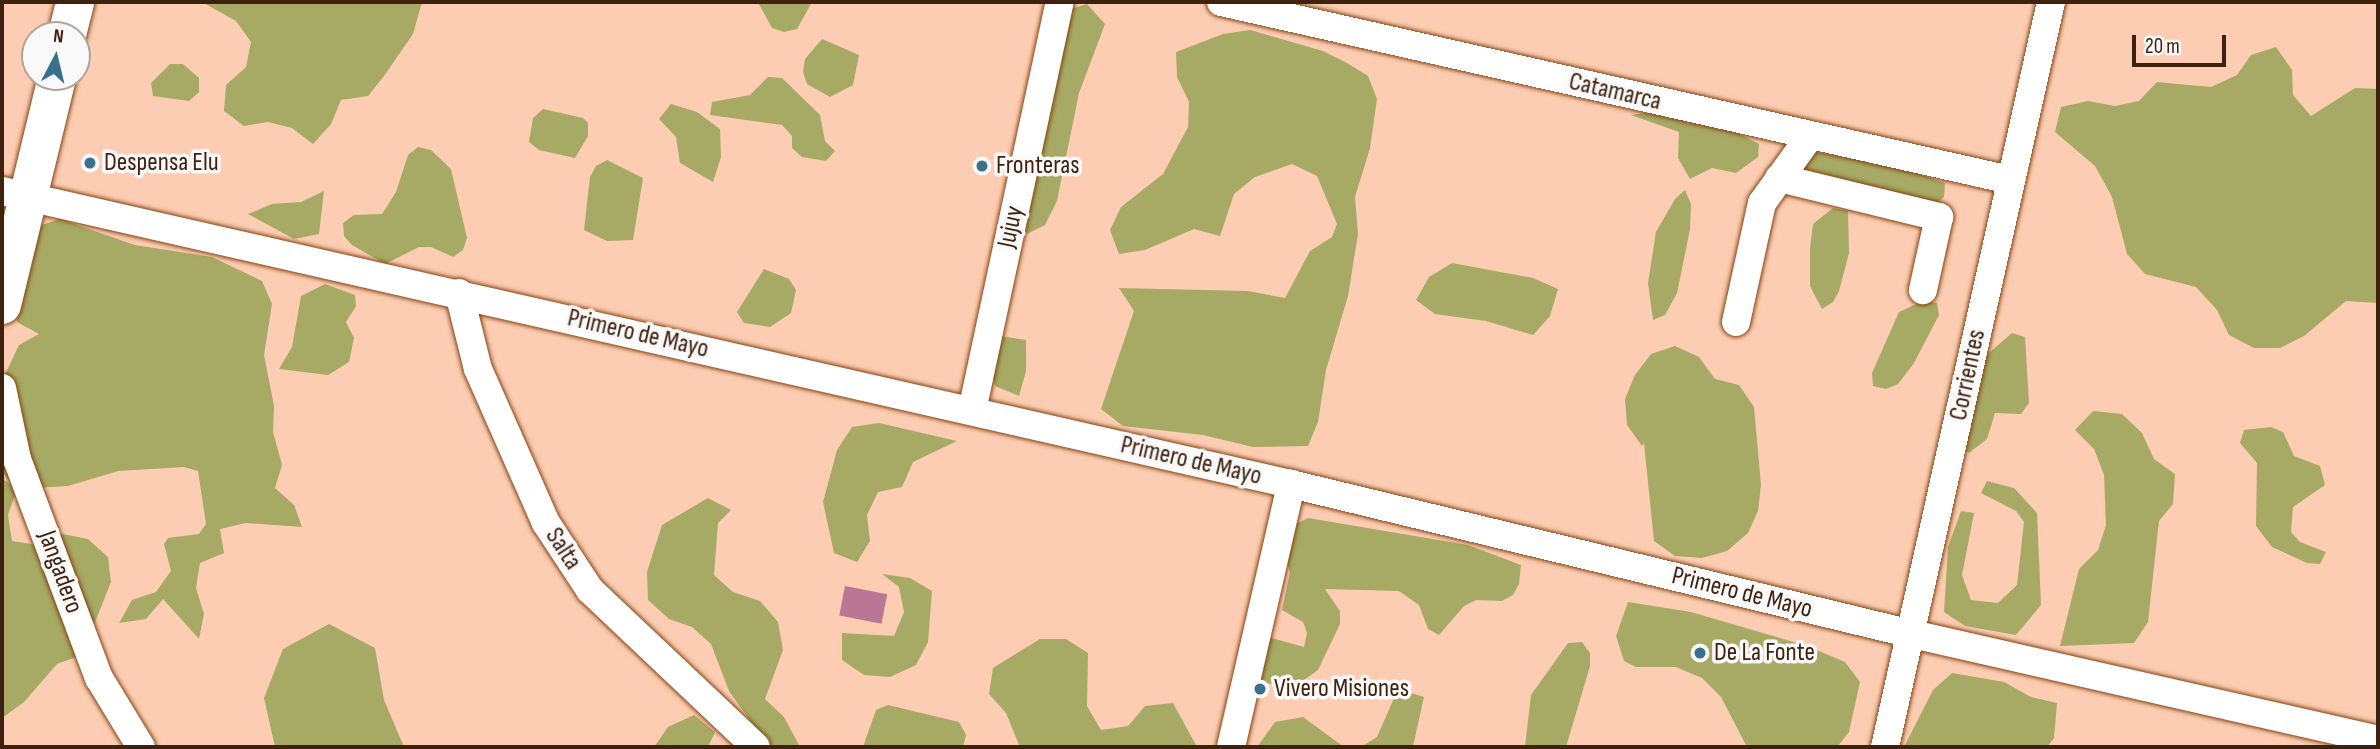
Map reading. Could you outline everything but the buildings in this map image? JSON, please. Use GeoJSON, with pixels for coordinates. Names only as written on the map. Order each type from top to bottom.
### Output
{"type":"FeatureCollection","features":[{"type":"Feature","properties":{"kind":"main road"},"geometry":{"type":"LineString","coordinates":[[70,21],[75,2]]}},
{"type":"Feature","properties":{"kind":"main road"},"geometry":{"type":"LineString","coordinates":[[2,305],[15,195],[52,91]]}},
{"type":"Feature","properties":{"kind":"street","name":"Jujuy"},"geometry":{"type":"LineString","coordinates":[[972,411],[1060,2]]}},
{"type":"Feature","properties":{"kind":"street","name":"Catamarca"},"geometry":{"type":"LineString","coordinates":[[1221,2],[2010,180]]}},
{"type":"Feature","properties":{"kind":"street","name":"Corrientes"},"geometry":{"type":"LineString","coordinates":[[1885,747],[2051,2]]}},
{"type":"Feature","properties":{"kind":"street"},"geometry":{"type":"LineString","coordinates":[[1736,321],[1762,203],[1810,136]]}},
{"type":"Feature","properties":{"kind":"street"},"geometry":{"type":"LineString","coordinates":[[1779,178],[1939,217],[1923,290]]}},
{"type":"Feature","properties":{"kind":"street","name":"Primero de Mayo"},"geometry":{"type":"LineString","coordinates":[[15,195],[459,293],[1291,484],[1912,634],[2378,740]]}},
{"type":"Feature","properties":{"kind":"street","name":"Salta"},"geometry":{"type":"LineString","coordinates":[[459,293],[478,369],[546,523],[590,590],[756,747]]}},
{"type":"Feature","properties":{"kind":"street","name":"Jangadero"},"geometry":{"type":"LineString","coordinates":[[2,388],[18,458],[99,677],[141,747]]}},
{"type":"Feature","properties":{"kind":"street"},"geometry":{"type":"LineString","coordinates":[[1231,747],[1291,484]]}},
{"type":"Feature","properties":{"kind":"green space"},"geometry":{"type":"Polygon","coordinates":[[[202,2],[422,2],[413,34],[384,76],[368,96],[341,100],[331,124],[313,144],[292,128],[268,122],[244,126],[224,111],[226,85],[246,67],[251,42],[236,21],[202,2]]]}},
{"type":"Feature","properties":{"kind":"green space"},"geometry":{"type":"Polygon","coordinates":[[[758,2],[812,2],[797,29],[784,32],[772,28],[758,2]]]}},
{"type":"Feature","properties":{"kind":"green space"},"geometry":{"type":"Polygon","coordinates":[[[1087,4],[1105,24],[1079,93],[1057,201],[1045,225],[1021,237],[1061,12],[1087,4]]]}},
{"type":"Feature","properties":{"kind":"green space"},"geometry":{"type":"Polygon","coordinates":[[[1250,30],[1323,51],[1347,63],[1368,76],[1377,99],[1370,148],[1355,197],[1358,234],[1348,296],[1326,370],[1318,422],[1308,446],[1253,447],[1203,435],[1123,426],[1101,409],[1134,311],[1119,288],[1248,291],[1285,298],[1310,251],[1332,237],[1337,224],[1317,176],[1292,164],[1255,177],[1234,194],[1220,236],[1194,229],[1145,250],[1119,254],[1110,230],[1121,207],[1163,174],[1188,127],[1189,102],[1177,77],[1176,52],[1223,34],[1250,30]]]}},
{"type":"Feature","properties":{"kind":"green space"},"geometry":{"type":"Polygon","coordinates":[[[822,39],[859,55],[853,85],[830,97],[807,84],[803,72],[805,59],[822,39]]]}},
{"type":"Feature","properties":{"kind":"green space"},"geometry":{"type":"Polygon","coordinates":[[[2276,47],[2292,70],[2293,95],[2311,116],[2355,88],[2378,89],[2378,303],[2346,301],[2304,336],[2280,348],[2254,348],[2229,335],[2217,310],[2196,287],[2145,274],[2127,254],[2112,197],[2095,166],[2055,132],[2061,107],[2088,101],[2115,106],[2139,101],[2157,82],[2211,87],[2237,75],[2251,55],[2276,47]]]}},
{"type":"Feature","properties":{"kind":"green space"},"geometry":{"type":"Polygon","coordinates":[[[170,64],[183,64],[199,78],[199,92],[189,101],[153,96],[151,83],[170,64]]]}},
{"type":"Feature","properties":{"kind":"green space"},"geometry":{"type":"Polygon","coordinates":[[[768,77],[782,78],[820,115],[825,141],[835,151],[826,161],[802,157],[792,148],[792,136],[782,125],[710,115],[712,102],[750,95],[768,77]]]}},
{"type":"Feature","properties":{"kind":"green space"},"geometry":{"type":"Polygon","coordinates":[[[671,104],[697,112],[720,129],[721,157],[713,182],[680,163],[676,137],[659,119],[671,104]]]}},
{"type":"Feature","properties":{"kind":"green space"},"geometry":{"type":"Polygon","coordinates":[[[543,109],[583,118],[588,123],[588,136],[575,158],[539,150],[529,142],[533,118],[543,109]]]}},
{"type":"Feature","properties":{"kind":"green space"},"geometry":{"type":"Polygon","coordinates":[[[1658,111],[1736,132],[1759,144],[1758,157],[1736,173],[1712,168],[1690,179],[1678,158],[1679,132],[1631,115],[1658,111]]]}},
{"type":"Feature","properties":{"kind":"green space"},"geometry":{"type":"Polygon","coordinates":[[[418,147],[431,150],[451,169],[467,238],[463,250],[453,257],[431,247],[419,247],[385,264],[352,245],[344,236],[343,223],[354,215],[382,214],[396,192],[408,155],[418,147]]]}},
{"type":"Feature","properties":{"kind":"green space"},"geometry":{"type":"Polygon","coordinates":[[[1808,151],[1889,164],[1945,183],[1944,197],[1935,205],[1796,184],[1808,151]]]}},
{"type":"Feature","properties":{"kind":"green space"},"geometry":{"type":"Polygon","coordinates":[[[607,160],[643,178],[633,240],[607,241],[584,230],[590,177],[596,166],[607,160]]]}},
{"type":"Feature","properties":{"kind":"green space"},"geometry":{"type":"Polygon","coordinates":[[[1685,190],[1691,204],[1690,229],[1677,293],[1665,315],[1653,320],[1648,283],[1656,232],[1675,199],[1685,190]]]}},
{"type":"Feature","properties":{"kind":"green space"},"geometry":{"type":"Polygon","coordinates":[[[324,191],[319,234],[294,239],[248,214],[272,204],[301,202],[324,191]]]}},
{"type":"Feature","properties":{"kind":"green space"},"geometry":{"type":"Polygon","coordinates":[[[1833,208],[1848,211],[1849,253],[1839,291],[1833,302],[1822,309],[1810,286],[1810,249],[1813,224],[1833,208]]]}},
{"type":"Feature","properties":{"kind":"green space"},"geometry":{"type":"Polygon","coordinates":[[[60,219],[135,245],[212,257],[262,281],[272,304],[264,355],[274,406],[273,432],[282,465],[275,488],[294,505],[302,527],[246,523],[220,529],[224,553],[200,563],[196,588],[204,614],[199,639],[163,599],[146,619],[119,623],[132,600],[156,592],[171,571],[164,544],[168,538],[199,534],[206,524],[198,471],[184,467],[118,471],[68,486],[17,489],[8,515],[12,541],[38,545],[63,534],[88,539],[108,557],[111,582],[82,655],[57,664],[24,702],[2,718],[2,479],[14,486],[2,472],[2,381],[19,345],[39,334],[17,322],[11,296],[36,227],[60,219]]]}},
{"type":"Feature","properties":{"kind":"green space"},"geometry":{"type":"Polygon","coordinates":[[[1452,263],[1533,278],[1558,289],[1550,316],[1533,335],[1486,321],[1435,314],[1416,300],[1429,277],[1452,263]]]}},
{"type":"Feature","properties":{"kind":"green space"},"geometry":{"type":"Polygon","coordinates":[[[764,269],[789,279],[796,290],[791,313],[770,327],[744,323],[737,312],[764,269]]]}},
{"type":"Feature","properties":{"kind":"green space"},"geometry":{"type":"Polygon","coordinates":[[[325,284],[355,295],[356,306],[346,322],[354,338],[349,362],[328,375],[279,369],[292,347],[301,296],[325,284]]]}},
{"type":"Feature","properties":{"kind":"green space"},"geometry":{"type":"Polygon","coordinates":[[[1923,301],[1937,303],[1939,315],[1914,363],[1898,384],[1886,389],[1873,386],[1872,373],[1899,312],[1923,301]]]}},
{"type":"Feature","properties":{"kind":"green space"},"geometry":{"type":"Polygon","coordinates":[[[2012,333],[2025,337],[2029,403],[2021,414],[1995,413],[1987,439],[1969,453],[1959,444],[1983,358],[2012,333]]]}},
{"type":"Feature","properties":{"kind":"green space"},"geometry":{"type":"Polygon","coordinates":[[[1001,336],[1026,340],[1026,371],[1019,396],[995,386],[990,360],[1001,336]]]}},
{"type":"Feature","properties":{"kind":"green space"},"geometry":{"type":"Polygon","coordinates":[[[1675,346],[1699,357],[1715,379],[1739,385],[1754,407],[1761,485],[1758,511],[1748,533],[1727,551],[1702,558],[1675,556],[1654,541],[1644,443],[1642,446],[1627,425],[1625,399],[1635,375],[1651,354],[1675,346]]]}},
{"type":"Feature","properties":{"kind":"green space"},"geometry":{"type":"Polygon","coordinates":[[[2093,411],[2122,414],[2142,433],[2154,459],[2175,474],[2173,504],[2159,521],[2148,622],[2134,643],[2060,646],[2079,569],[2098,550],[2106,525],[2104,475],[2094,449],[2075,430],[2093,411]]]}},
{"type":"Feature","properties":{"kind":"green space"},"geometry":{"type":"Polygon","coordinates":[[[879,423],[957,441],[913,462],[902,487],[878,492],[867,515],[870,541],[857,562],[834,553],[823,502],[837,450],[852,427],[879,423]]]}},
{"type":"Feature","properties":{"kind":"green space"},"geometry":{"type":"Polygon","coordinates":[[[2271,427],[2283,432],[2294,456],[2320,466],[2325,485],[2293,507],[2291,532],[2300,542],[2326,552],[2320,564],[2307,563],[2272,547],[2256,526],[2257,463],[2240,443],[2244,430],[2271,427]]]}},
{"type":"Feature","properties":{"kind":"green space"},"geometry":{"type":"Polygon","coordinates":[[[1987,481],[2014,488],[2037,513],[2041,605],[2016,635],[1965,626],[1944,612],[1948,547],[1961,511],[1974,513],[1962,575],[1971,600],[1998,603],[2017,585],[2024,522],[2016,511],[1981,493],[1987,481]]]}},
{"type":"Feature","properties":{"kind":"green space"},"geometry":{"type":"Polygon","coordinates":[[[708,498],[731,510],[718,523],[714,575],[733,592],[760,601],[778,622],[783,650],[765,699],[784,717],[799,745],[769,747],[729,691],[711,644],[692,627],[669,619],[648,600],[647,572],[662,525],[708,498]]]}},
{"type":"Feature","properties":{"kind":"green space"},"geometry":{"type":"Polygon","coordinates":[[[1308,518],[1468,545],[1521,565],[1519,584],[1513,595],[1502,601],[1476,600],[1464,606],[1439,635],[1428,629],[1419,605],[1399,591],[1325,589],[1340,611],[1340,624],[1318,670],[1297,685],[1260,683],[1252,672],[1265,636],[1304,647],[1307,633],[1303,622],[1282,610],[1290,572],[1286,560],[1296,524],[1308,518]]]}},
{"type":"Feature","properties":{"kind":"green space"},"geometry":{"type":"Polygon","coordinates":[[[882,574],[910,578],[932,591],[928,642],[916,665],[890,677],[864,675],[842,660],[842,633],[894,636],[904,612],[899,587],[882,574]]]}},
{"type":"Feature","properties":{"kind":"green space"},"geometry":{"type":"Polygon","coordinates":[[[1628,602],[1691,612],[1807,646],[1845,662],[1860,682],[1849,732],[1837,747],[1747,747],[1721,697],[1702,678],[1676,667],[1636,667],[1624,661],[1616,636],[1628,602]]]}},
{"type":"Feature","properties":{"kind":"green space"},"geometry":{"type":"Polygon","coordinates":[[[329,624],[375,648],[384,700],[404,747],[275,747],[264,698],[283,649],[329,624]]]}},
{"type":"Feature","properties":{"kind":"green space"},"geometry":{"type":"Polygon","coordinates":[[[1040,639],[1066,639],[1088,653],[1087,706],[1101,730],[1128,726],[1145,706],[1173,703],[1197,747],[1020,747],[1006,713],[989,694],[993,668],[1040,639]]]}},
{"type":"Feature","properties":{"kind":"green space"},"geometry":{"type":"Polygon","coordinates":[[[1582,642],[1590,653],[1590,666],[1566,747],[1525,747],[1531,695],[1568,643],[1582,642]]]}},
{"type":"Feature","properties":{"kind":"green space"},"geometry":{"type":"Polygon","coordinates":[[[1952,673],[2004,682],[2031,697],[2057,703],[2054,738],[2047,747],[1904,747],[1933,690],[1952,673]]]}},
{"type":"Feature","properties":{"kind":"green space"},"geometry":{"type":"Polygon","coordinates":[[[1398,689],[1424,697],[1413,746],[1361,747],[1377,737],[1398,689]]]}},
{"type":"Feature","properties":{"kind":"green space"},"geometry":{"type":"Polygon","coordinates":[[[888,705],[959,722],[966,735],[963,747],[863,747],[876,710],[888,705]]]}},
{"type":"Feature","properties":{"kind":"green space"},"geometry":{"type":"Polygon","coordinates":[[[694,715],[715,732],[708,747],[654,747],[668,727],[694,715]]]}},
{"type":"Feature","properties":{"kind":"green space"},"geometry":{"type":"Polygon","coordinates":[[[1303,717],[1344,747],[1257,747],[1275,722],[1303,717]]]}},
{"type":"Feature","properties":{"kind":"shaded area"},"geometry":{"type":"Polygon","coordinates":[[[845,586],[887,594],[881,624],[839,615],[845,586]]]}},
{"type":"Feature","properties":{"kind":"place","name":"Despensa Elu"},"geometry":{"type":"Point","coordinates":[90,163]}},
{"type":"Feature","properties":{"kind":"place","name":"Fronteras"},"geometry":{"type":"Point","coordinates":[982,166]}},
{"type":"Feature","properties":{"kind":"place","name":"De La Fonte"},"geometry":{"type":"Point","coordinates":[1700,653]}},
{"type":"Feature","properties":{"kind":"place","name":"Vivero Misiones"},"geometry":{"type":"Point","coordinates":[1260,689]}}]}
